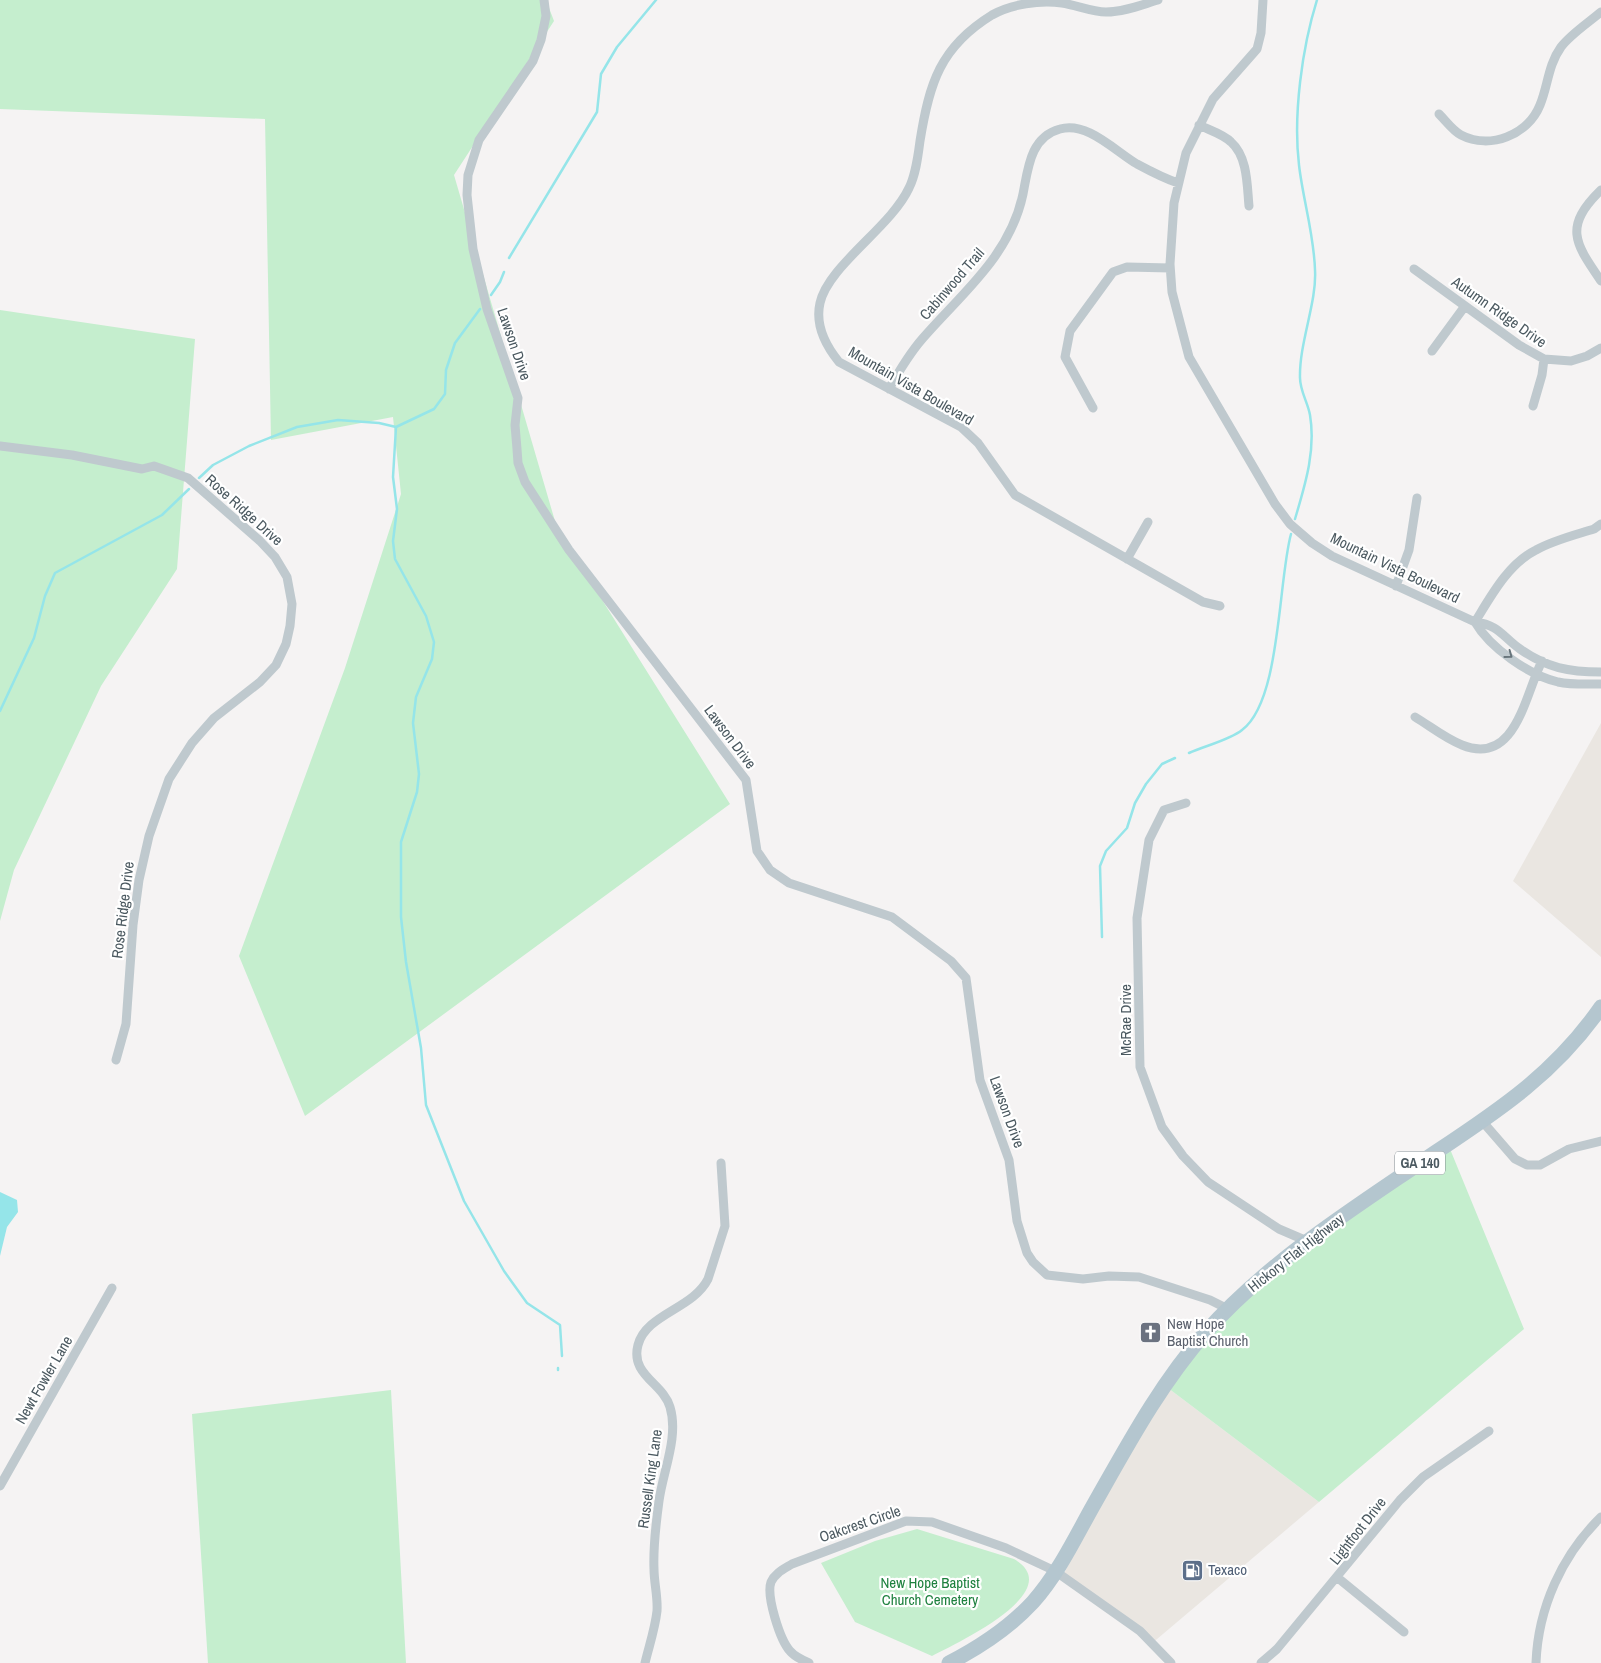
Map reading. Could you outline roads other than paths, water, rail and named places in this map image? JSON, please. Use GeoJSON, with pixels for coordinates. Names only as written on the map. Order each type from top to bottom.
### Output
{"type":"FeatureCollection","features":[{"type":"Feature","properties":{"kind":"main road","name":"Hickory Flat Highway"},"geometry":{"type":"LineString","coordinates":[[949,1663],[1006,1626],[1033,1602],[1055,1571],[1158,1396],[1176,1369],[1228,1309],[1307,1241],[1482,1121],[1537,1080],[1574,1043],[1601,1007]]}},
{"type":"Feature","properties":{"kind":"street","name":"Lawson Drive"},"geometry":{"type":"LineString","coordinates":[[544,0],[546,16],[536,54],[479,140],[468,175],[467,195],[472,249],[487,309],[518,398],[515,425],[518,463],[525,482],[569,550],[746,780],[757,851],[770,870],[789,883],[805,890],[892,917],[951,961],[966,978],[980,1080],[1009,1160],[1017,1221],[1027,1253],[1033,1262],[1047,1275],[1083,1279],[1109,1276],[1139,1277],[1210,1300],[1228,1309]]}},
{"type":"Feature","properties":{"kind":"street","name":"Mountain Vista Boulevard"},"geometry":{"type":"LineString","coordinates":[[1158,0],[1127,10],[1105,12],[1061,3],[1038,2],[994,14],[974,27],[941,65],[930,90],[916,168],[910,188],[882,224],[826,285],[819,305],[820,327],[827,348],[839,362],[961,426],[978,443],[1015,495],[1202,602],[1220,606]]}},
{"type":"Feature","properties":{"kind":"street","name":"Mountain Vista Boulevard"},"geometry":{"type":"LineString","coordinates":[[1263,0],[1261,33],[1257,49],[1245,66],[1226,82],[1213,99],[1186,153],[1178,183],[1170,236],[1170,268],[1172,292],[1189,357],[1274,504],[1290,524],[1312,543],[1332,556],[1475,622],[1490,624],[1520,649],[1542,662],[1568,672],[1601,672]]}},
{"type":"Feature","properties":{"kind":"street"},"geometry":{"type":"LineString","coordinates":[[1439,114],[1460,135],[1485,142],[1495,141],[1526,127],[1541,103],[1549,70],[1561,47],[1601,12]]}},
{"type":"Feature","properties":{"kind":"street"},"geometry":{"type":"LineString","coordinates":[[1199,126],[1231,142],[1237,151],[1244,166],[1250,206]]}},
{"type":"Feature","properties":{"kind":"street","name":"Cabinwood Trail"},"geometry":{"type":"LineString","coordinates":[[889,389],[904,361],[989,267],[1008,236],[1022,197],[1029,161],[1035,147],[1046,135],[1060,128],[1075,128],[1090,133],[1135,163],[1161,177],[1178,183]]}},
{"type":"Feature","properties":{"kind":"street"},"geometry":{"type":"LineString","coordinates":[[1601,190],[1591,199],[1576,226],[1580,250],[1601,281]]}},
{"type":"Feature","properties":{"kind":"street"},"geometry":{"type":"LineString","coordinates":[[1093,408],[1066,357],[1066,344],[1070,331],[1113,272],[1127,267],[1170,268]]}},
{"type":"Feature","properties":{"kind":"street","name":"Autumn Ridge Drive"},"geometry":{"type":"LineString","coordinates":[[1414,269],[1519,345],[1544,359],[1571,361],[1587,356],[1601,348]]}},
{"type":"Feature","properties":{"kind":"street"},"geometry":{"type":"LineString","coordinates":[[1432,350],[1465,306]]}},
{"type":"Feature","properties":{"kind":"street"},"geometry":{"type":"LineString","coordinates":[[1533,406],[1542,376],[1544,359]]}},
{"type":"Feature","properties":{"kind":"street","name":"Rose Ridge Drive"},"geometry":{"type":"LineString","coordinates":[[0,446],[72,455],[142,469],[154,466],[188,478],[275,557],[287,578],[292,604],[286,644],[276,665],[260,682],[214,718],[192,743],[167,786],[149,836],[139,880],[132,925],[126,1024],[116,1060]]}},
{"type":"Feature","properties":{"kind":"street"},"geometry":{"type":"LineString","coordinates":[[1396,586],[1409,550],[1416,498]]}},
{"type":"Feature","properties":{"kind":"street"},"geometry":{"type":"LineString","coordinates":[[1127,559],[1148,522]]}},
{"type":"Feature","properties":{"kind":"street"},"geometry":{"type":"LineString","coordinates":[[1475,622],[1491,595],[1510,571],[1522,560],[1536,550],[1594,529],[1601,524]]}},
{"type":"Feature","properties":{"kind":"street","name":"Mountain Vista Boulevard"},"geometry":{"type":"LineString","coordinates":[[1475,622],[1482,634],[1536,673],[1570,684],[1601,684]]}},
{"type":"Feature","properties":{"kind":"street"},"geometry":{"type":"LineString","coordinates":[[1416,717],[1462,745],[1481,748],[1498,745],[1510,736],[1517,724],[1542,662]]}},
{"type":"Feature","properties":{"kind":"street","name":"McRae Drive"},"geometry":{"type":"LineString","coordinates":[[1186,803],[1164,810],[1149,840],[1137,918],[1140,1067],[1162,1127],[1183,1156],[1208,1182],[1279,1229],[1307,1241]]}},
{"type":"Feature","properties":{"kind":"street"},"geometry":{"type":"LineString","coordinates":[[1482,1121],[1515,1159],[1527,1165],[1540,1165],[1569,1148],[1601,1141]]}},
{"type":"Feature","properties":{"kind":"street","name":"Russell King Lane"},"geometry":{"type":"LineString","coordinates":[[645,1663],[656,1613],[654,1569],[659,1501],[672,1428],[670,1406],[642,1373],[638,1361],[638,1344],[650,1326],[684,1305],[705,1286],[725,1226],[721,1163]]}},
{"type":"Feature","properties":{"kind":"street","name":"Newt Fowler Lane"},"geometry":{"type":"LineString","coordinates":[[0,1486],[112,1288]]}},
{"type":"Feature","properties":{"kind":"street","name":"Lightfoot Drive"},"geometry":{"type":"LineString","coordinates":[[1261,1663],[1278,1649],[1400,1500],[1422,1477],[1489,1431]]}},
{"type":"Feature","properties":{"kind":"street"},"geometry":{"type":"LineString","coordinates":[[1536,1663],[1539,1634],[1554,1580],[1578,1542],[1601,1517]]}},
{"type":"Feature","properties":{"kind":"street","name":"Oakcrest Circle"},"geometry":{"type":"LineString","coordinates":[[809,1663],[791,1653],[783,1643],[770,1590],[772,1580],[792,1564],[845,1543],[906,1521],[932,1522],[1006,1548],[1055,1571]]}},
{"type":"Feature","properties":{"kind":"street"},"geometry":{"type":"LineString","coordinates":[[1055,1571],[1140,1630],[1171,1663]]}},
{"type":"Feature","properties":{"kind":"street"},"geometry":{"type":"LineString","coordinates":[[1338,1578],[1404,1632]]}},
{"type":"Feature","properties":{"kind":"water"},"geometry":{"type":"Polygon","coordinates":[[[0,1192],[17,1200],[18,1212],[7,1227],[0,1256],[0,1192]]]}},
{"type":"Feature","properties":{"kind":"waterway"},"geometry":{"type":"LineString","coordinates":[[509,258],[597,112],[601,74],[617,47],[656,0]]}},
{"type":"Feature","properties":{"kind":"waterway"},"geometry":{"type":"LineString","coordinates":[[1295,519],[1311,455],[1310,415],[1301,388],[1300,365],[1315,282],[1313,243],[1299,165],[1297,125],[1303,60],[1317,0]]}},
{"type":"Feature","properties":{"kind":"waterway"},"geometry":{"type":"LineString","coordinates":[[491,295],[504,272]]}},
{"type":"Feature","properties":{"kind":"waterway"},"geometry":{"type":"LineString","coordinates":[[199,478],[213,465],[249,446],[297,427],[338,420],[379,423],[396,427],[434,409],[445,394],[446,370],[455,343],[480,309]]}},
{"type":"Feature","properties":{"kind":"waterway"},"geometry":{"type":"LineString","coordinates":[[396,427],[393,477],[397,509],[393,541],[395,559],[426,616],[434,642],[432,659],[416,697],[413,723],[419,774],[417,792],[401,842],[401,917],[406,962],[421,1048],[426,1105],[464,1201],[504,1271],[527,1303],[560,1325],[562,1356]]}},
{"type":"Feature","properties":{"kind":"waterway"},"geometry":{"type":"LineString","coordinates":[[0,711],[34,638],[45,596],[55,573],[162,515],[189,489]]}},
{"type":"Feature","properties":{"kind":"waterway"},"geometry":{"type":"LineString","coordinates":[[1189,753],[1237,734],[1255,715],[1264,694],[1271,668],[1291,534]]}},
{"type":"Feature","properties":{"kind":"waterway"},"geometry":{"type":"LineString","coordinates":[[1102,937],[1100,866],[1106,851],[1127,828],[1135,803],[1146,784],[1162,764],[1175,758]]}},
{"type":"Feature","properties":{"kind":"place","name":"New Hope Baptist Church"},"geometry":{"type":"Point","coordinates":[1151,1333]}},
{"type":"Feature","properties":{"kind":"place","name":"Texaco"},"geometry":{"type":"Point","coordinates":[1192,1570]}},
{"type":"Feature","properties":{"kind":"park label","name":"New Hope Baptist Church Cemetery"},"geometry":{"type":"Point","coordinates":[930,1592]}}]}
